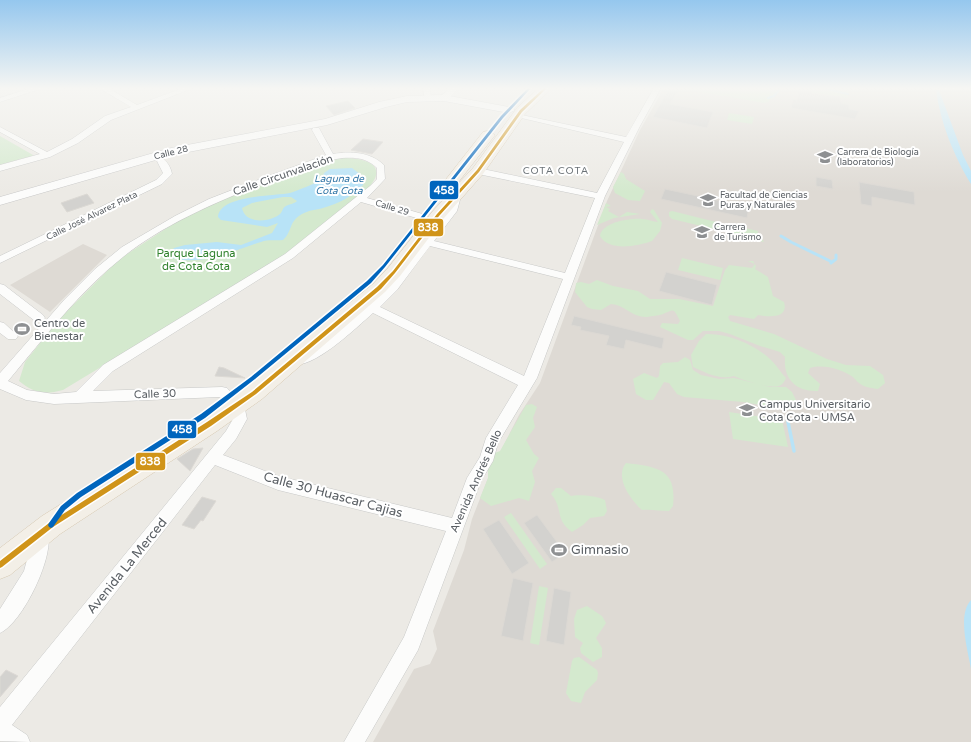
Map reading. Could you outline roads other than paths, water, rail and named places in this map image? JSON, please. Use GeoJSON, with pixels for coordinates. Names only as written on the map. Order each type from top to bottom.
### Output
{"type":"FeatureCollection","features":[{"type":"Feature","properties":{"kind":"main road","name":"Calle 28"},"geometry":{"type":"LineString","coordinates":[[0,207],[42,192],[159,158],[338,123]]}},
{"type":"Feature","properties":{"kind":"main road"},"geometry":{"type":"LineString","coordinates":[[233,400],[369,282],[384,266],[502,123]]}},
{"type":"Feature","properties":{"kind":"main road"},"geometry":{"type":"LineString","coordinates":[[0,565],[46,529],[233,400],[292,362],[379,288],[394,272],[438,215],[478,171],[505,123]]}},
{"type":"Feature","properties":{"kind":"main road","name":"Calle 28"},"geometry":{"type":"LineString","coordinates":[[159,158],[316,130],[329,125]]}},
{"type":"Feature","properties":{"kind":"main road","name":"Calle 28"},"geometry":{"type":"LineString","coordinates":[[0,201],[42,192]]}},
{"type":"Feature","properties":{"kind":"street"},"geometry":{"type":"LineString","coordinates":[[0,168],[47,155],[75,141],[101,123]]}},
{"type":"Feature","properties":{"kind":"street","name":"Calle 28"},"geometry":{"type":"LineString","coordinates":[[552,123],[628,140]]}},
{"type":"Feature","properties":{"kind":"street","name":"Avenida Andrés Bello"},"geometry":{"type":"LineString","coordinates":[[354,742],[411,643],[455,526],[475,478],[484,466],[490,452],[492,442],[517,397],[528,382],[600,196],[638,123]]}},
{"type":"Feature","properties":{"kind":"street"},"geometry":{"type":"LineString","coordinates":[[0,129],[47,155]]}},
{"type":"Feature","properties":{"kind":"street"},"geometry":{"type":"LineString","coordinates":[[316,130],[331,157]]}},
{"type":"Feature","properties":{"kind":"street","name":"Calle Circunvalación"},"geometry":{"type":"LineString","coordinates":[[350,155],[374,160],[381,167],[382,175],[378,182],[361,199],[285,258],[108,368],[79,397],[54,399],[26,395],[10,389],[0,382],[50,322],[97,273],[116,257],[167,224],[206,203],[331,157],[350,155]]}},
{"type":"Feature","properties":{"kind":"street","name":"Calle José Alvarez Plata"},"geometry":{"type":"LineString","coordinates":[[0,260],[159,182],[168,174],[167,169],[159,158]]}},
{"type":"Feature","properties":{"kind":"street"},"geometry":{"type":"LineString","coordinates":[[478,171],[600,196]]}},
{"type":"Feature","properties":{"kind":"street"},"geometry":{"type":"LineString","coordinates":[[292,362],[312,356],[372,308],[393,287],[429,243],[452,211],[456,196]]}},
{"type":"Feature","properties":{"kind":"street","name":"Calle 29"},"geometry":{"type":"LineString","coordinates":[[361,199],[423,217]]}},
{"type":"Feature","properties":{"kind":"street"},"geometry":{"type":"LineString","coordinates":[[429,243],[569,277]]}},
{"type":"Feature","properties":{"kind":"street"},"geometry":{"type":"LineString","coordinates":[[0,288],[39,318]]}},
{"type":"Feature","properties":{"kind":"street"},"geometry":{"type":"LineString","coordinates":[[372,308],[516,379],[528,382]]}},
{"type":"Feature","properties":{"kind":"street"},"geometry":{"type":"LineString","coordinates":[[0,326],[12,336]]}},
{"type":"Feature","properties":{"kind":"street","name":"Calle 30"},"geometry":{"type":"LineString","coordinates":[[79,397],[222,392],[233,400]]}},
{"type":"Feature","properties":{"kind":"street","name":"Avenida La Merced"},"geometry":{"type":"LineString","coordinates":[[0,723],[231,435],[240,419],[233,400]]}},
{"type":"Feature","properties":{"kind":"street","name":"Calle 30 Huascar Cajias"},"geometry":{"type":"LineString","coordinates":[[213,458],[278,484],[455,526]]}},
{"type":"Feature","properties":{"kind":"street"},"geometry":{"type":"LineString","coordinates":[[0,624],[16,603],[28,582],[46,529]]}},
{"type":"Feature","properties":{"kind":"street"},"geometry":{"type":"LineString","coordinates":[[0,729],[20,742]]}},
{"type":"Feature","properties":{"kind":"water"},"geometry":{"type":"Polygon","coordinates":[[[943,123],[951,123],[963,155],[971,171],[971,184],[959,162],[943,123]]]}},
{"type":"Feature","properties":{"kind":"water","name":"Laguna de Cota Cota"},"geometry":{"type":"Polygon","coordinates":[[[352,168],[364,177],[363,185],[340,202],[302,214],[292,223],[286,237],[283,240],[264,241],[216,257],[204,259],[181,260],[169,257],[168,254],[174,248],[185,245],[217,242],[241,245],[272,233],[278,223],[267,227],[221,220],[218,217],[221,210],[227,204],[248,198],[293,192],[322,180],[324,173],[330,169],[352,168]],[[283,197],[252,203],[242,208],[244,213],[252,219],[270,219],[280,214],[287,205],[297,201],[291,197],[283,197]]]}},
{"type":"Feature","properties":{"kind":"water"},"geometry":{"type":"Polygon","coordinates":[[[971,600],[971,669],[964,624],[967,607],[971,600]]]}},
{"type":"Feature","properties":{"kind":"waterway"},"geometry":{"type":"LineString","coordinates":[[781,236],[791,242]]}},
{"type":"Feature","properties":{"kind":"waterway"},"geometry":{"type":"LineString","coordinates":[[793,243],[830,261]]}},
{"type":"Feature","properties":{"kind":"waterway"},"geometry":{"type":"LineString","coordinates":[[831,263],[836,259],[836,255]]}},
{"type":"Feature","properties":{"kind":"waterway"},"geometry":{"type":"LineString","coordinates":[[787,417],[794,451]]}},
{"type":"Feature","properties":{"kind":"place","name":"Carrera de Biología (laboratorios)"},"geometry":{"type":"Point","coordinates":[825,157]}},
{"type":"Feature","properties":{"kind":"place","name":"Facultad de Ciencias Puras y Naturales"},"geometry":{"type":"Point","coordinates":[708,200]}},
{"type":"Feature","properties":{"kind":"place","name":"Carrera de Turismo"},"geometry":{"type":"Point","coordinates":[702,232]}},
{"type":"Feature","properties":{"kind":"place","name":"Centro de Bienestar"},"geometry":{"type":"Point","coordinates":[22,329]}},
{"type":"Feature","properties":{"kind":"place","name":"Campus Universitario Cota Cota - UMSA"},"geometry":{"type":"Point","coordinates":[747,410]}},
{"type":"Feature","properties":{"kind":"place","name":"Gimnasio"},"geometry":{"type":"Point","coordinates":[559,550]}},
{"type":"Feature","properties":{"kind":"district","name":"COTA COTA"},"geometry":{"type":"Point","coordinates":[556,171]}},
{"type":"Feature","properties":{"kind":"park label","name":"Parque Laguna de Cota Cota"},"geometry":{"type":"Point","coordinates":[196,259]}}]}
